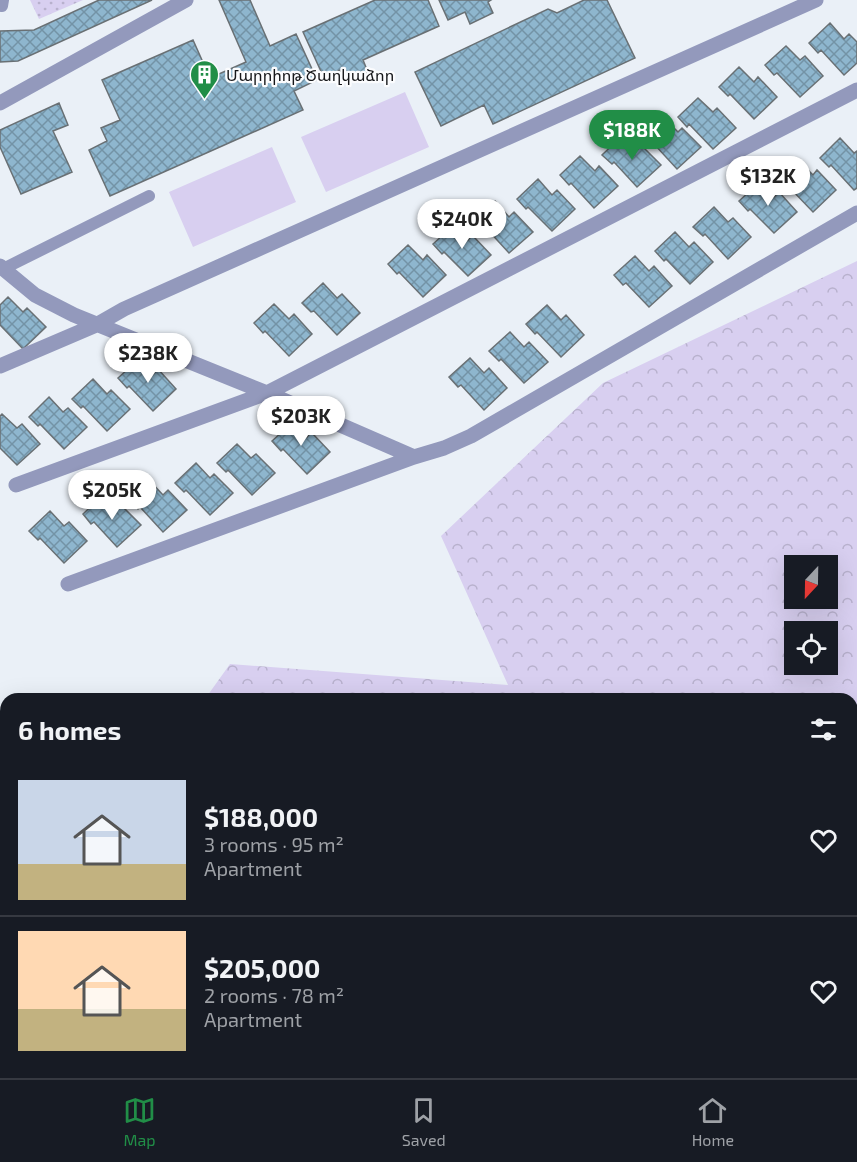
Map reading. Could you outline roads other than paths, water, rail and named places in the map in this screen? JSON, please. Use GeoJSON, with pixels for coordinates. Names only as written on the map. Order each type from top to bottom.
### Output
{"type":"FeatureCollection","features":[{"type":"Feature","properties":{"kind":"street"},"geometry":{"type":"LineString","coordinates":[[0,102],[186,0]]}},
{"type":"Feature","properties":{"kind":"street"},"geometry":{"type":"LineString","coordinates":[[0,366],[96,325],[146,299],[816,0]]}},
{"type":"Feature","properties":{"kind":"street"},"geometry":{"type":"LineString","coordinates":[[16,485],[267,393],[857,90]]}},
{"type":"Feature","properties":{"kind":"street"},"geometry":{"type":"LineString","coordinates":[[68,584],[444,448],[471,436],[857,213]]}},
{"type":"Feature","properties":{"kind":"street"},"geometry":{"type":"LineString","coordinates":[[1,268],[35,295],[74,315],[267,393],[414,457]]}},
{"type":"Feature","properties":{"kind":"lane"},"geometry":{"type":"LineString","coordinates":[[1,268],[149,196]]}},
{"type":"Feature","properties":{"kind":"place","name":"Մարրիոթ Ծաղկաձոր"},"geometry":{"type":"Point","coordinates":[205,100]}}]}
